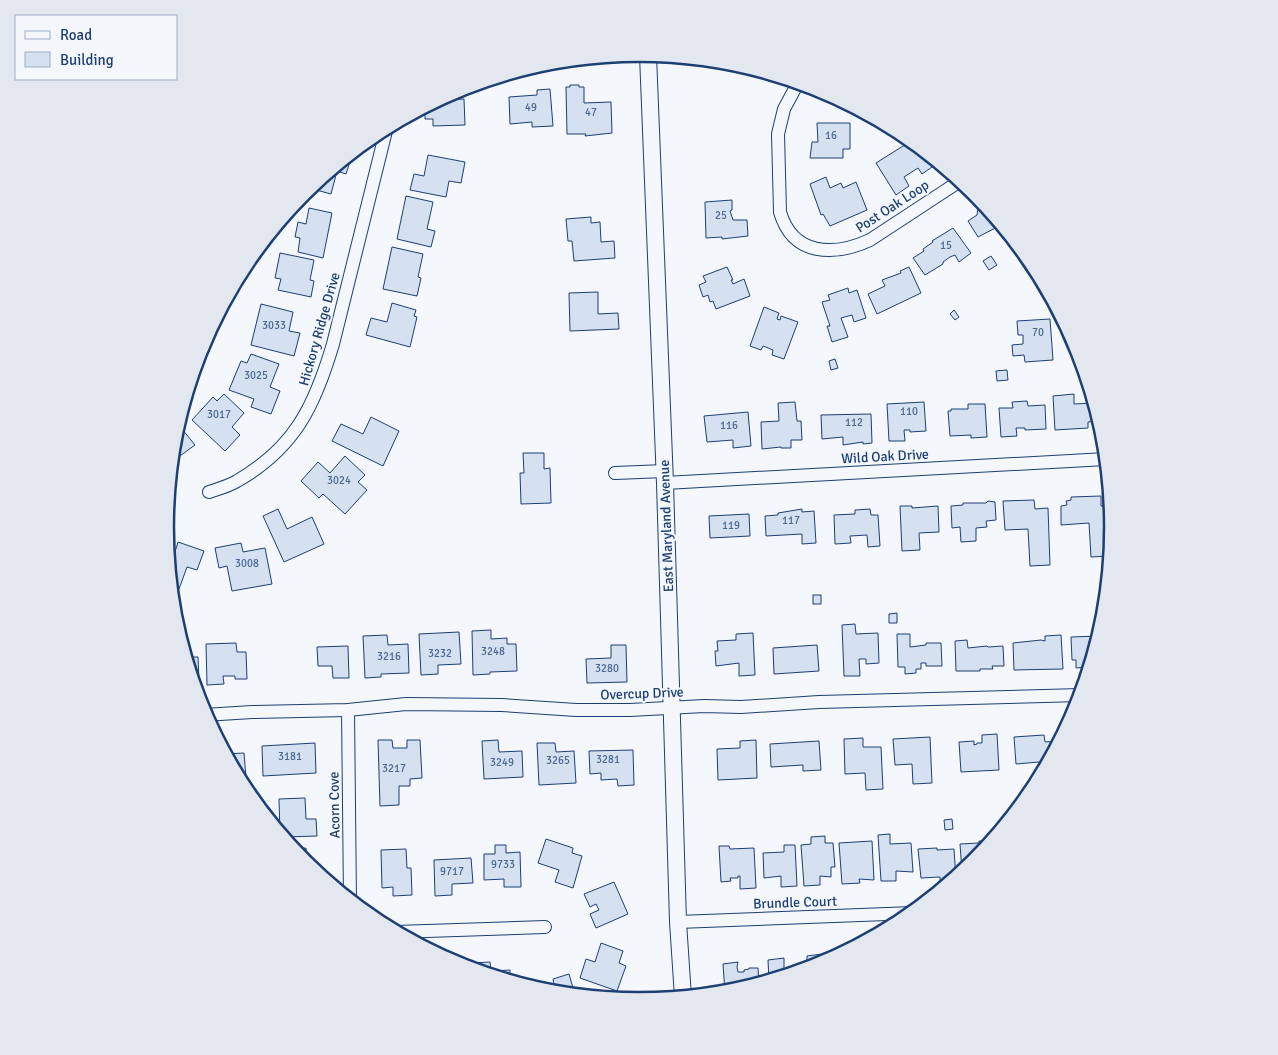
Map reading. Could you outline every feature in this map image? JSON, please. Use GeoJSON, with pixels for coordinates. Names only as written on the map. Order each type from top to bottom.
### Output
{"type":"FeatureCollection","features":[{"type":"Feature","properties":{"kind":"street","name":"East Maryland Avenue"},"geometry":{"type":"LineString","coordinates":[[648,62],[665,477],[682,991]]}},
{"type":"Feature","properties":{"kind":"street","name":"Post Oak Loop"},"geometry":{"type":"LineString","coordinates":[[794,89],[784,108],[778,134],[780,212],[790,233],[800,243],[814,249],[833,250],[858,245],[870,240],[954,185]]}},
{"type":"Feature","properties":{"kind":"street","name":"Hickory Ridge Drive"},"geometry":{"type":"LineString","coordinates":[[209,492],[236,482],[255,469],[287,442],[307,414],[324,376],[385,138]]}},
{"type":"Feature","properties":{"kind":"street","name":"Wild Oak Drive"},"geometry":{"type":"LineString","coordinates":[[615,473],[665,477],[1099,459]]}},
{"type":"Feature","properties":{"kind":"street","name":"Overcup Drive"},"geometry":{"type":"LineString","coordinates":[[213,714],[348,710],[406,704],[502,705],[576,710],[630,710],[704,706],[741,707],[818,702],[1072,695]]}},
{"type":"Feature","properties":{"kind":"street","name":"Acorn Cove"},"geometry":{"type":"LineString","coordinates":[[348,710],[350,891]]}},
{"type":"Feature","properties":{"kind":"street","name":"Brundle Court"},"geometry":{"type":"LineString","coordinates":[[678,922],[898,914]]}},
{"type":"Feature","properties":{"kind":"street"},"geometry":{"type":"LineString","coordinates":[[409,932],[545,927]]}},
{"type":"Feature","properties":{"kind":"building"},"geometry":{"type":"Polygon","coordinates":[[[570,85],[584,87],[584,103],[611,102],[612,133],[585,136],[586,134],[567,134],[566,87],[570,87],[570,85]]]}},
{"type":"Feature","properties":{"kind":"building"},"geometry":{"type":"Polygon","coordinates":[[[550,89],[553,126],[532,127],[532,122],[510,124],[509,97],[537,95],[537,90],[550,89]]]}},
{"type":"Feature","properties":{"kind":"building"},"geometry":{"type":"Polygon","coordinates":[[[458,99],[464,99],[465,125],[433,126],[433,119],[425,119],[425,114],[458,99]]]}},
{"type":"Feature","properties":{"kind":"building"},"geometry":{"type":"Polygon","coordinates":[[[817,123],[850,123],[850,149],[843,149],[843,158],[810,158],[812,142],[818,142],[817,123]]]}},
{"type":"Feature","properties":{"kind":"building"},"geometry":{"type":"Polygon","coordinates":[[[904,146],[932,167],[922,174],[918,168],[904,177],[909,186],[896,195],[876,163],[904,146]]]}},
{"type":"Feature","properties":{"kind":"building"},"geometry":{"type":"Polygon","coordinates":[[[428,155],[465,162],[461,183],[449,181],[446,197],[410,190],[414,174],[424,176],[428,155]]]}},
{"type":"Feature","properties":{"kind":"building"},"geometry":{"type":"Polygon","coordinates":[[[349,165],[346,174],[340,172],[349,165]]]}},
{"type":"Feature","properties":{"kind":"building"},"geometry":{"type":"Polygon","coordinates":[[[336,175],[331,194],[319,191],[336,175]]]}},
{"type":"Feature","properties":{"kind":"building"},"geometry":{"type":"Polygon","coordinates":[[[826,177],[830,188],[841,183],[843,188],[856,182],[867,210],[830,226],[823,214],[821,215],[810,184],[826,177]]]}},
{"type":"Feature","properties":{"kind":"building"},"geometry":{"type":"Polygon","coordinates":[[[406,196],[433,202],[427,229],[435,231],[431,247],[397,239],[406,196]]]}},
{"type":"Feature","properties":{"kind":"building"},"geometry":{"type":"Polygon","coordinates":[[[732,200],[732,210],[730,211],[733,220],[747,220],[748,236],[722,239],[722,237],[706,238],[705,202],[732,200]]]}},
{"type":"Feature","properties":{"kind":"building"},"geometry":{"type":"Polygon","coordinates":[[[309,208],[332,213],[323,258],[298,252],[300,238],[295,237],[298,222],[306,224],[309,208]]]}},
{"type":"Feature","properties":{"kind":"building"},"geometry":{"type":"Polygon","coordinates":[[[978,209],[995,228],[978,237],[968,221],[977,215],[978,209]]]}},
{"type":"Feature","properties":{"kind":"building"},"geometry":{"type":"Polygon","coordinates":[[[591,217],[591,223],[600,222],[601,242],[614,241],[615,258],[574,261],[572,241],[568,241],[566,219],[591,217]]]}},
{"type":"Feature","properties":{"kind":"building"},"geometry":{"type":"Polygon","coordinates":[[[953,228],[971,253],[959,262],[955,255],[950,257],[943,264],[925,275],[913,258],[924,251],[923,249],[932,241],[953,228]]]}},
{"type":"Feature","properties":{"kind":"building"},"geometry":{"type":"Polygon","coordinates":[[[392,247],[423,254],[418,277],[421,278],[417,296],[383,289],[392,247]]]}},
{"type":"Feature","properties":{"kind":"building"},"geometry":{"type":"Polygon","coordinates":[[[280,253],[314,260],[310,280],[314,281],[311,297],[278,290],[281,279],[275,278],[280,253]]]}},
{"type":"Feature","properties":{"kind":"building"},"geometry":{"type":"Polygon","coordinates":[[[991,256],[997,265],[989,270],[983,261],[991,256]]]}},
{"type":"Feature","properties":{"kind":"building"},"geometry":{"type":"Polygon","coordinates":[[[727,267],[733,284],[744,279],[750,296],[716,309],[713,301],[710,302],[708,295],[703,297],[699,285],[706,282],[703,276],[727,267]]]}},
{"type":"Feature","properties":{"kind":"building"},"geometry":{"type":"Polygon","coordinates":[[[909,267],[921,293],[877,314],[868,294],[885,286],[882,280],[901,273],[900,271],[909,267]]]}},
{"type":"Feature","properties":{"kind":"building"},"geometry":{"type":"Polygon","coordinates":[[[848,288],[849,293],[857,290],[866,318],[854,322],[852,315],[841,318],[848,337],[832,342],[827,326],[830,326],[822,302],[830,300],[828,295],[848,288]]]}},
{"type":"Feature","properties":{"kind":"building"},"geometry":{"type":"Polygon","coordinates":[[[598,292],[598,314],[618,313],[619,329],[570,331],[569,293],[598,292]]]}},
{"type":"Feature","properties":{"kind":"building"},"geometry":{"type":"Polygon","coordinates":[[[392,303],[416,310],[414,316],[417,317],[410,347],[366,335],[371,318],[387,322],[392,303]]]}},
{"type":"Feature","properties":{"kind":"building"},"geometry":{"type":"Polygon","coordinates":[[[261,304],[293,312],[289,331],[300,333],[294,356],[251,345],[261,304]]]}},
{"type":"Feature","properties":{"kind":"building"},"geometry":{"type":"Polygon","coordinates":[[[764,307],[779,313],[777,319],[780,320],[781,316],[798,322],[784,359],[772,355],[773,350],[763,346],[761,350],[750,346],[764,307]]]}},
{"type":"Feature","properties":{"kind":"building"},"geometry":{"type":"Polygon","coordinates":[[[954,310],[959,317],[955,320],[950,314],[954,310]]]}},
{"type":"Feature","properties":{"kind":"building"},"geometry":{"type":"Polygon","coordinates":[[[1050,319],[1053,360],[1025,362],[1024,355],[1013,356],[1012,345],[1023,344],[1023,335],[1018,335],[1017,321],[1050,319]]]}},
{"type":"Feature","properties":{"kind":"building"},"geometry":{"type":"Polygon","coordinates":[[[251,354],[279,364],[270,387],[280,391],[271,414],[251,407],[254,399],[229,390],[241,361],[247,363],[251,354]]]}},
{"type":"Feature","properties":{"kind":"building"},"geometry":{"type":"Polygon","coordinates":[[[835,359],[838,368],[831,370],[829,361],[835,359]]]}},
{"type":"Feature","properties":{"kind":"building"},"geometry":{"type":"Polygon","coordinates":[[[1007,370],[1008,380],[997,381],[996,371],[1007,370]]]}},
{"type":"Feature","properties":{"kind":"building"},"geometry":{"type":"Polygon","coordinates":[[[224,394],[244,413],[232,427],[240,435],[225,451],[192,420],[213,397],[217,401],[224,394]]]}},
{"type":"Feature","properties":{"kind":"building"},"geometry":{"type":"Polygon","coordinates":[[[1074,394],[1074,404],[1087,403],[1091,422],[1088,422],[1088,428],[1055,430],[1053,396],[1074,394]]]}},
{"type":"Feature","properties":{"kind":"building"},"geometry":{"type":"Polygon","coordinates":[[[1027,401],[1028,406],[1045,405],[1046,429],[1025,430],[1025,428],[1016,428],[1017,436],[1001,437],[999,408],[1013,408],[1012,402],[1027,401]]]}},
{"type":"Feature","properties":{"kind":"building"},"geometry":{"type":"Polygon","coordinates":[[[795,402],[797,421],[801,421],[802,440],[791,440],[791,448],[762,449],[761,422],[779,421],[778,403],[795,402]]]}},
{"type":"Feature","properties":{"kind":"building"},"geometry":{"type":"Polygon","coordinates":[[[924,402],[926,431],[910,432],[910,430],[904,430],[905,441],[889,441],[887,404],[924,402]]]}},
{"type":"Feature","properties":{"kind":"building"},"geometry":{"type":"Polygon","coordinates":[[[968,404],[985,404],[987,437],[971,438],[971,435],[950,436],[948,411],[951,411],[951,409],[968,409],[968,404]]]}},
{"type":"Feature","properties":{"kind":"building"},"geometry":{"type":"Polygon","coordinates":[[[748,412],[751,446],[733,448],[733,440],[707,442],[704,416],[748,412]]]}},
{"type":"Feature","properties":{"kind":"building"},"geometry":{"type":"Polygon","coordinates":[[[871,414],[872,443],[863,444],[863,442],[843,445],[843,437],[822,439],[821,415],[871,414]]]}},
{"type":"Feature","properties":{"kind":"building"},"geometry":{"type":"Polygon","coordinates":[[[371,417],[399,431],[383,466],[332,441],[341,424],[363,434],[371,417]]]}},
{"type":"Feature","properties":{"kind":"building"},"geometry":{"type":"Polygon","coordinates":[[[184,432],[195,445],[180,456],[184,432]]]}},
{"type":"Feature","properties":{"kind":"building"},"geometry":{"type":"Polygon","coordinates":[[[523,453],[544,453],[544,469],[550,468],[551,503],[521,504],[520,473],[524,473],[523,453]]]}},
{"type":"Feature","properties":{"kind":"building"},"geometry":{"type":"Polygon","coordinates":[[[345,456],[365,475],[358,482],[367,490],[345,514],[323,494],[319,498],[301,481],[318,462],[330,473],[345,456]]]}},
{"type":"Feature","properties":{"kind":"building"},"geometry":{"type":"Polygon","coordinates":[[[1101,496],[1101,506],[1103,506],[1103,556],[1091,557],[1089,523],[1061,525],[1061,506],[1067,505],[1066,501],[1071,500],[1071,497],[1101,496]]]}},
{"type":"Feature","properties":{"kind":"building"},"geometry":{"type":"Polygon","coordinates":[[[1034,500],[1035,509],[1048,508],[1050,565],[1030,566],[1028,529],[1005,530],[1003,501],[1034,500]]]}},
{"type":"Feature","properties":{"kind":"building"},"geometry":{"type":"Polygon","coordinates":[[[988,501],[995,502],[996,520],[986,521],[987,527],[976,528],[976,541],[961,542],[960,527],[952,528],[951,506],[963,505],[963,503],[986,503],[988,501]]]}},
{"type":"Feature","properties":{"kind":"building"},"geometry":{"type":"Polygon","coordinates":[[[900,506],[912,506],[912,508],[938,506],[939,532],[919,533],[920,550],[902,551],[900,506]]]}},
{"type":"Feature","properties":{"kind":"building"},"geometry":{"type":"Polygon","coordinates":[[[278,509],[287,529],[312,517],[324,544],[284,562],[263,516],[278,509]]]}},
{"type":"Feature","properties":{"kind":"building"},"geometry":{"type":"Polygon","coordinates":[[[802,509],[802,512],[814,511],[816,543],[802,544],[802,534],[766,536],[765,516],[802,509]]]}},
{"type":"Feature","properties":{"kind":"building"},"geometry":{"type":"Polygon","coordinates":[[[870,509],[871,515],[878,515],[880,546],[868,547],[867,535],[850,536],[851,543],[835,544],[834,515],[855,514],[855,510],[870,509]]]}},
{"type":"Feature","properties":{"kind":"building"},"geometry":{"type":"Polygon","coordinates":[[[749,514],[750,536],[710,538],[709,516],[749,514]]]}},
{"type":"Feature","properties":{"kind":"building"},"geometry":{"type":"Polygon","coordinates":[[[178,542],[204,551],[197,570],[187,567],[179,589],[178,588],[175,552],[178,542]]]}},
{"type":"Feature","properties":{"kind":"building"},"geometry":{"type":"Polygon","coordinates":[[[241,543],[243,552],[265,548],[272,584],[232,591],[227,566],[219,568],[215,548],[241,543]]]}},
{"type":"Feature","properties":{"kind":"building"},"geometry":{"type":"Polygon","coordinates":[[[813,595],[821,595],[821,604],[813,604],[813,595]]]}},
{"type":"Feature","properties":{"kind":"building"},"geometry":{"type":"Polygon","coordinates":[[[897,613],[897,623],[889,623],[889,614],[897,613]]]}},
{"type":"Feature","properties":{"kind":"building"},"geometry":{"type":"Polygon","coordinates":[[[855,624],[856,634],[878,633],[879,663],[866,664],[866,659],[859,659],[860,676],[844,676],[842,625],[855,624]]]}},
{"type":"Feature","properties":{"kind":"building"},"geometry":{"type":"Polygon","coordinates":[[[491,630],[491,639],[507,638],[507,644],[516,644],[517,671],[473,675],[472,631],[491,630]]]}},
{"type":"Feature","properties":{"kind":"building"},"geometry":{"type":"Polygon","coordinates":[[[459,632],[461,664],[438,665],[438,674],[421,675],[419,634],[459,632]]]}},
{"type":"Feature","properties":{"kind":"building"},"geometry":{"type":"Polygon","coordinates":[[[753,633],[755,675],[739,676],[739,663],[716,666],[715,651],[718,651],[717,641],[736,640],[736,634],[753,633]]]}},
{"type":"Feature","properties":{"kind":"building"},"geometry":{"type":"Polygon","coordinates":[[[897,634],[910,634],[910,647],[926,645],[926,643],[941,643],[942,666],[926,666],[926,663],[921,663],[921,669],[916,669],[916,673],[905,674],[905,667],[898,667],[897,634]]]}},
{"type":"Feature","properties":{"kind":"building"},"geometry":{"type":"Polygon","coordinates":[[[387,635],[388,645],[408,644],[409,673],[381,674],[381,677],[365,678],[363,636],[387,635]]]}},
{"type":"Feature","properties":{"kind":"building"},"geometry":{"type":"Polygon","coordinates":[[[1061,635],[1063,669],[1014,670],[1013,643],[1045,641],[1045,636],[1061,635]]]}},
{"type":"Feature","properties":{"kind":"building"},"geometry":{"type":"Polygon","coordinates":[[[1091,636],[1082,668],[1076,668],[1076,660],[1072,660],[1071,637],[1091,636]]]}},
{"type":"Feature","properties":{"kind":"building"},"geometry":{"type":"Polygon","coordinates":[[[967,640],[968,648],[1003,646],[1004,666],[992,666],[993,669],[980,669],[980,671],[956,671],[955,641],[967,640]]]}},
{"type":"Feature","properties":{"kind":"building"},"geometry":{"type":"Polygon","coordinates":[[[236,643],[237,652],[246,652],[247,679],[223,676],[224,684],[207,685],[206,644],[236,643]]]}},
{"type":"Feature","properties":{"kind":"building"},"geometry":{"type":"Polygon","coordinates":[[[611,645],[626,645],[627,682],[587,683],[586,659],[611,658],[611,645]]]}},
{"type":"Feature","properties":{"kind":"building"},"geometry":{"type":"Polygon","coordinates":[[[817,645],[819,671],[774,674],[773,648],[817,645]]]}},
{"type":"Feature","properties":{"kind":"building"},"geometry":{"type":"Polygon","coordinates":[[[348,646],[349,678],[333,678],[332,666],[318,666],[317,647],[348,646]]]}},
{"type":"Feature","properties":{"kind":"building"},"geometry":{"type":"Polygon","coordinates":[[[193,657],[198,657],[199,676],[193,657]]]}},
{"type":"Feature","properties":{"kind":"building"},"geometry":{"type":"Polygon","coordinates":[[[997,734],[999,770],[961,772],[959,742],[974,741],[974,745],[982,743],[982,735],[997,734]]]}},
{"type":"Feature","properties":{"kind":"building"},"geometry":{"type":"Polygon","coordinates":[[[1044,735],[1045,742],[1052,741],[1039,765],[1039,762],[1016,764],[1014,737],[1044,735]]]}},
{"type":"Feature","properties":{"kind":"building"},"geometry":{"type":"Polygon","coordinates":[[[930,737],[932,783],[913,784],[912,764],[895,765],[893,739],[930,737]]]}},
{"type":"Feature","properties":{"kind":"building"},"geometry":{"type":"Polygon","coordinates":[[[863,738],[863,747],[881,747],[883,789],[866,790],[865,773],[845,774],[844,739],[863,738]]]}},
{"type":"Feature","properties":{"kind":"building"},"geometry":{"type":"Polygon","coordinates":[[[378,740],[392,740],[393,748],[407,748],[407,740],[420,740],[422,778],[410,779],[410,786],[399,786],[399,805],[380,806],[378,740]]]}},
{"type":"Feature","properties":{"kind":"building"},"geometry":{"type":"Polygon","coordinates":[[[498,740],[499,752],[522,751],[523,777],[484,779],[482,741],[498,740]]]}},
{"type":"Feature","properties":{"kind":"building"},"geometry":{"type":"Polygon","coordinates":[[[756,740],[757,778],[718,780],[717,749],[740,748],[740,741],[756,740]]]}},
{"type":"Feature","properties":{"kind":"building"},"geometry":{"type":"Polygon","coordinates":[[[819,741],[821,770],[803,771],[803,765],[771,767],[770,744],[819,741]]]}},
{"type":"Feature","properties":{"kind":"building"},"geometry":{"type":"Polygon","coordinates":[[[315,743],[316,773],[263,776],[262,746],[315,743]]]}},
{"type":"Feature","properties":{"kind":"building"},"geometry":{"type":"Polygon","coordinates":[[[537,743],[555,743],[556,752],[574,751],[576,783],[539,785],[537,743]]]}},
{"type":"Feature","properties":{"kind":"building"},"geometry":{"type":"Polygon","coordinates":[[[633,750],[634,785],[618,786],[617,779],[601,780],[601,773],[590,774],[589,751],[633,750]]]}},
{"type":"Feature","properties":{"kind":"building"},"geometry":{"type":"Polygon","coordinates":[[[244,753],[246,776],[236,760],[233,754],[244,753]]]}},
{"type":"Feature","properties":{"kind":"building"},"geometry":{"type":"Polygon","coordinates":[[[305,798],[306,819],[316,819],[317,836],[292,837],[280,823],[279,799],[305,798]]]}},
{"type":"Feature","properties":{"kind":"building"},"geometry":{"type":"Polygon","coordinates":[[[952,819],[953,829],[945,830],[944,820],[952,819]]]}},
{"type":"Feature","properties":{"kind":"building"},"geometry":{"type":"Polygon","coordinates":[[[890,834],[890,844],[911,843],[913,872],[896,871],[896,881],[881,881],[878,835],[890,834]]]}},
{"type":"Feature","properties":{"kind":"building"},"geometry":{"type":"Polygon","coordinates":[[[825,836],[825,843],[833,843],[835,867],[831,867],[831,877],[820,876],[820,885],[804,886],[801,845],[811,844],[811,837],[825,836]]]}},
{"type":"Feature","properties":{"kind":"building"},"geometry":{"type":"Polygon","coordinates":[[[546,839],[573,848],[572,853],[582,856],[573,888],[555,882],[559,870],[538,863],[546,839]]]}},
{"type":"Feature","properties":{"kind":"building"},"geometry":{"type":"Polygon","coordinates":[[[872,841],[874,880],[859,879],[860,883],[842,884],[839,843],[872,841]]]}},
{"type":"Feature","properties":{"kind":"building"},"geometry":{"type":"Polygon","coordinates":[[[979,841],[982,841],[961,862],[960,844],[979,843],[979,841]]]}},
{"type":"Feature","properties":{"kind":"building"},"geometry":{"type":"Polygon","coordinates":[[[495,845],[506,845],[506,853],[520,852],[521,887],[504,887],[504,879],[484,880],[484,854],[495,854],[495,845]]]}},
{"type":"Feature","properties":{"kind":"building"},"geometry":{"type":"Polygon","coordinates":[[[784,845],[795,845],[797,886],[781,887],[781,876],[764,878],[763,853],[784,852],[784,845]]]}},
{"type":"Feature","properties":{"kind":"building"},"geometry":{"type":"Polygon","coordinates":[[[719,846],[729,846],[730,849],[754,848],[756,888],[740,889],[740,876],[738,878],[730,878],[731,881],[721,882],[719,846]]]}},
{"type":"Feature","properties":{"kind":"building"},"geometry":{"type":"Polygon","coordinates":[[[406,849],[407,868],[411,868],[412,895],[393,896],[393,887],[382,888],[381,850],[406,849]]]}},
{"type":"Feature","properties":{"kind":"building"},"geometry":{"type":"Polygon","coordinates":[[[918,849],[954,849],[955,868],[940,882],[940,877],[921,878],[918,849]]]}},
{"type":"Feature","properties":{"kind":"building"},"geometry":{"type":"Polygon","coordinates":[[[471,858],[473,883],[452,884],[452,895],[435,896],[434,860],[471,858]]]}},
{"type":"Feature","properties":{"kind":"building"},"geometry":{"type":"Polygon","coordinates":[[[614,882],[628,914],[596,928],[590,914],[599,910],[596,904],[590,907],[584,894],[614,882]]]}},
{"type":"Feature","properties":{"kind":"building"},"geometry":{"type":"Polygon","coordinates":[[[601,943],[623,951],[619,963],[626,966],[617,991],[580,978],[586,959],[595,962],[601,943]]]}},
{"type":"Feature","properties":{"kind":"building"},"geometry":{"type":"Polygon","coordinates":[[[822,954],[807,961],[807,956],[822,954]]]}},
{"type":"Feature","properties":{"kind":"building"},"geometry":{"type":"Polygon","coordinates":[[[784,958],[784,969],[786,969],[769,974],[768,960],[784,958]]]}},
{"type":"Feature","properties":{"kind":"building"},"geometry":{"type":"Polygon","coordinates":[[[490,962],[491,968],[490,968],[476,963],[490,962]]]}},
{"type":"Feature","properties":{"kind":"building"},"geometry":{"type":"Polygon","coordinates":[[[738,962],[738,972],[744,972],[744,970],[749,968],[758,968],[759,977],[724,985],[723,964],[738,962]]]}},
{"type":"Feature","properties":{"kind":"building"},"geometry":{"type":"Polygon","coordinates":[[[510,970],[510,974],[498,971],[510,970]]]}},
{"type":"Feature","properties":{"kind":"building"},"geometry":{"type":"Polygon","coordinates":[[[569,974],[573,988],[552,985],[554,984],[553,979],[569,974]]]}}]}
